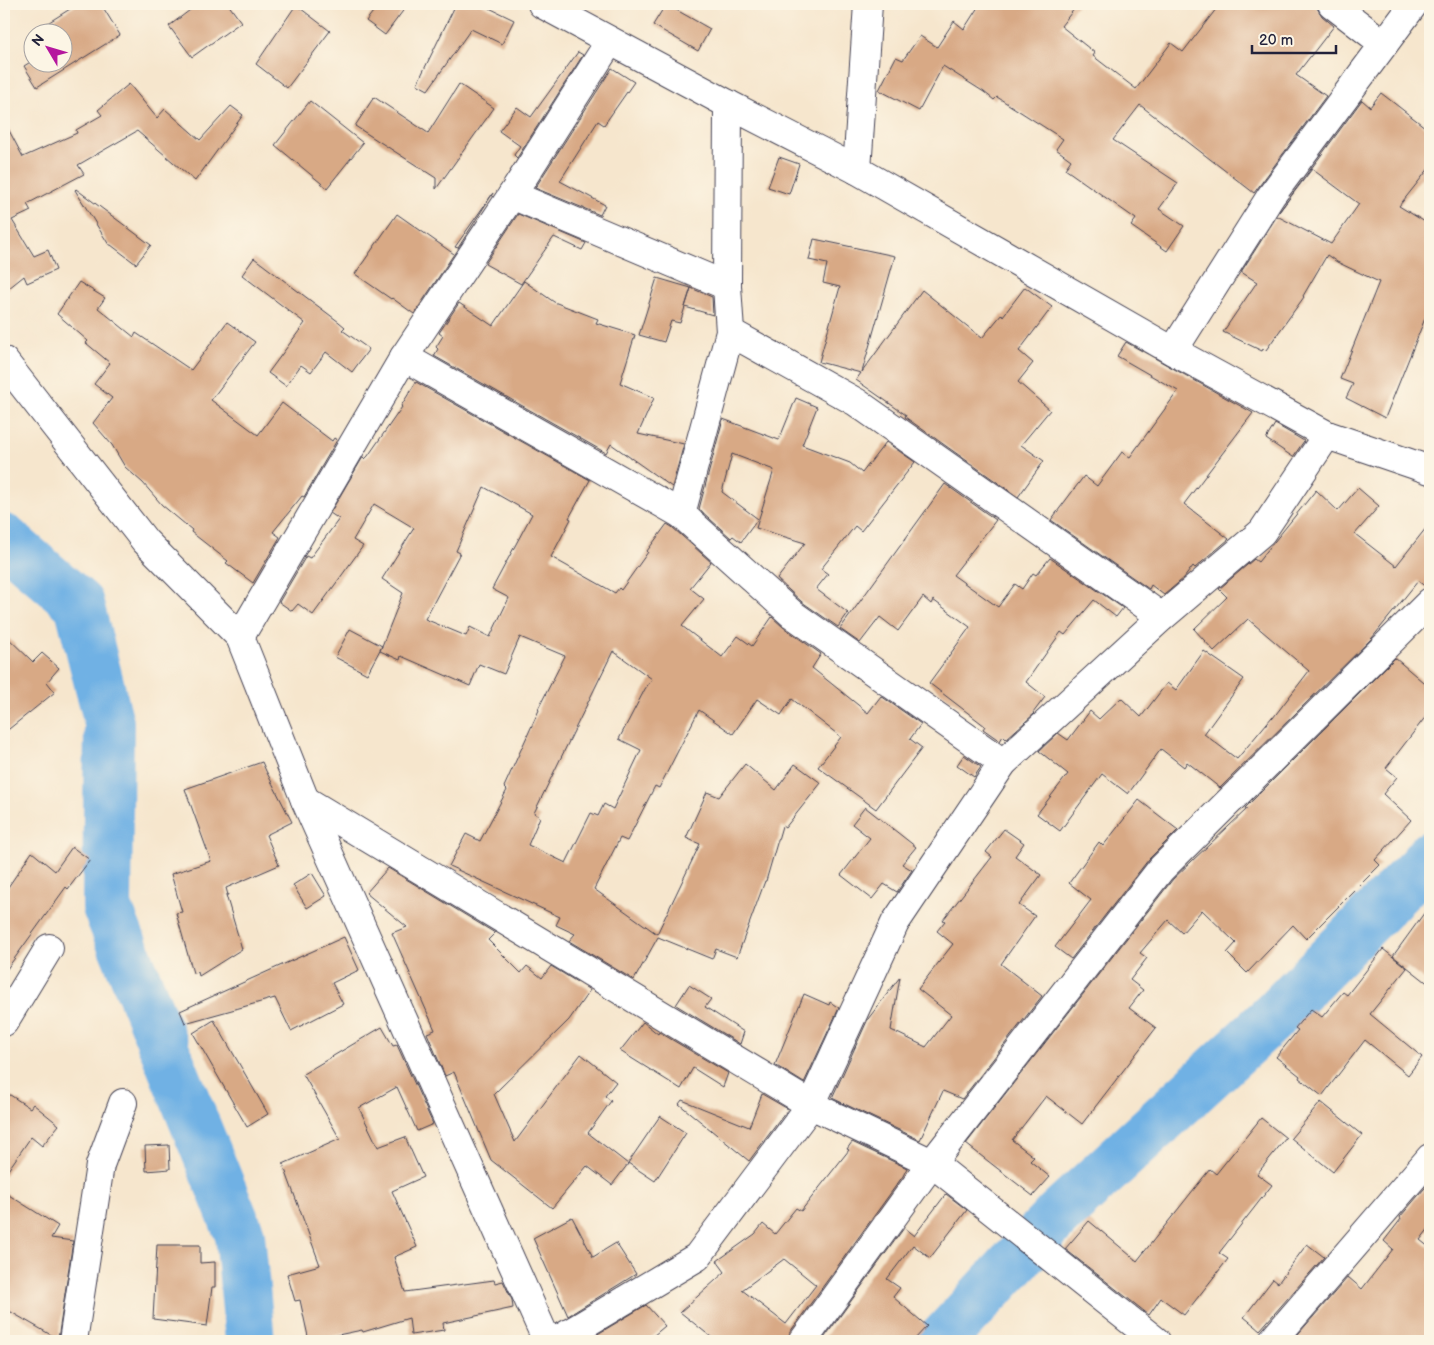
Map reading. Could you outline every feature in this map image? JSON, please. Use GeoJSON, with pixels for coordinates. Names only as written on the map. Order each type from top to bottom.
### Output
{"type":"FeatureCollection","features":[{"type":"Feature","properties":{"kind":"street"},"geometry":{"type":"LineString","coordinates":[[542,4],[728,104],[857,170],[1173,351],[1327,435],[1430,470]]}},
{"type":"Feature","properties":{"kind":"street"},"geometry":{"type":"LineString","coordinates":[[857,170],[868,4]]}},
{"type":"Feature","properties":{"kind":"street"},"geometry":{"type":"LineString","coordinates":[[1332,4],[1384,44]]}},
{"type":"Feature","properties":{"kind":"street"},"geometry":{"type":"LineString","coordinates":[[1173,351],[1271,196],[1414,4]]}},
{"type":"Feature","properties":{"kind":"street"},"geometry":{"type":"LineString","coordinates":[[240,637],[404,357],[512,195],[610,41]]}},
{"type":"Feature","properties":{"kind":"street"},"geometry":{"type":"LineString","coordinates":[[682,514],[730,332],[727,286],[728,104]]}},
{"type":"Feature","properties":{"kind":"street"},"geometry":{"type":"LineString","coordinates":[[512,195],[727,286]]}},
{"type":"Feature","properties":{"kind":"street"},"geometry":{"type":"LineString","coordinates":[[730,332],[856,402],[1162,617]]}},
{"type":"Feature","properties":{"kind":"street"},"geometry":{"type":"LineString","coordinates":[[404,357],[682,514],[792,614],[1003,762]]}},
{"type":"Feature","properties":{"kind":"street"},"geometry":{"type":"LineString","coordinates":[[4,361],[145,542],[240,637],[305,800],[546,1341]]}},
{"type":"Feature","properties":{"kind":"street"},"geometry":{"type":"LineString","coordinates":[[556,1341],[696,1257],[811,1105],[894,923],[1003,762],[1162,617],[1262,532],[1327,435]]}},
{"type":"Feature","properties":{"kind":"street"},"geometry":{"type":"LineString","coordinates":[[803,1341],[932,1163],[1161,869],[1430,602]]}},
{"type":"Feature","properties":{"kind":"street"},"geometry":{"type":"LineString","coordinates":[[305,800],[811,1105],[932,1163],[1156,1341]]}},
{"type":"Feature","properties":{"kind":"street"},"geometry":{"type":"LineString","coordinates":[[4,1022],[12,990],[50,948]]}},
{"type":"Feature","properties":{"kind":"street"},"geometry":{"type":"LineString","coordinates":[[73,1341],[100,1165],[124,1103]]}},
{"type":"Feature","properties":{"kind":"street"},"geometry":{"type":"LineString","coordinates":[[1272,1341],[1430,1158]]}},
{"type":"Feature","properties":{"kind":"building"},"geometry":{"type":"Polygon","coordinates":[[[78,4],[101,4],[120,35],[72,65],[72,22],[49,22],[78,4]]]}},
{"type":"Feature","properties":{"kind":"building"},"geometry":{"type":"Polygon","coordinates":[[[198,4],[228,4],[241,22],[192,57],[169,26],[198,4]]]}},
{"type":"Feature","properties":{"kind":"building"},"geometry":{"type":"Polygon","coordinates":[[[379,4],[408,4],[385,35],[366,21],[379,4]]]}},
{"type":"Feature","properties":{"kind":"building"},"geometry":{"type":"Polygon","coordinates":[[[456,4],[481,4],[514,20],[502,44],[471,29],[428,90],[417,84],[456,4]]]}},
{"type":"Feature","properties":{"kind":"building"},"geometry":{"type":"Polygon","coordinates":[[[666,4],[710,29],[698,51],[653,25],[666,4]]]}},
{"type":"Feature","properties":{"kind":"building"},"geometry":{"type":"Polygon","coordinates":[[[980,4],[1078,4],[1061,26],[1095,53],[1093,56],[1136,89],[1171,43],[1183,52],[1220,4],[1312,4],[1334,26],[1296,75],[1326,96],[1254,193],[1140,105],[1113,140],[1178,183],[1159,209],[1184,226],[1167,251],[1131,226],[1136,219],[1065,169],[1071,160],[1056,149],[1063,139],[997,97],[994,100],[943,66],[919,111],[879,90],[896,57],[903,60],[920,36],[937,47],[954,21],[964,29],[980,4]]]}},
{"type":"Feature","properties":{"kind":"building"},"geometry":{"type":"Polygon","coordinates":[[[296,5],[330,31],[287,88],[256,64],[296,5]]]}},
{"type":"Feature","properties":{"kind":"building"},"geometry":{"type":"Polygon","coordinates":[[[578,52],[583,55],[517,158],[514,155],[520,146],[499,131],[517,107],[531,117],[578,52]]]}},
{"type":"Feature","properties":{"kind":"building"},"geometry":{"type":"Polygon","coordinates":[[[612,68],[634,82],[604,125],[598,121],[560,181],[605,205],[600,215],[535,188],[612,68]]]}},
{"type":"Feature","properties":{"kind":"building"},"geometry":{"type":"Polygon","coordinates":[[[28,72],[61,72],[37,87],[28,72]]]}},
{"type":"Feature","properties":{"kind":"building"},"geometry":{"type":"Polygon","coordinates":[[[129,84],[157,118],[165,109],[200,140],[231,106],[243,115],[195,181],[137,131],[78,165],[84,174],[27,204],[31,211],[12,220],[34,256],[48,250],[56,270],[27,283],[24,276],[4,292],[4,121],[23,157],[77,133],[76,130],[102,115],[98,110],[129,84]]]}},
{"type":"Feature","properties":{"kind":"building"},"geometry":{"type":"Polygon","coordinates":[[[459,84],[494,108],[436,189],[436,178],[355,126],[374,97],[428,133],[459,84]]]}},
{"type":"Feature","properties":{"kind":"building"},"geometry":{"type":"Polygon","coordinates":[[[1381,93],[1430,131],[1430,167],[1399,206],[1430,225],[1430,306],[1385,418],[1346,398],[1353,384],[1340,379],[1379,282],[1337,262],[1327,255],[1304,297],[1266,350],[1263,349],[1262,351],[1223,332],[1257,282],[1241,272],[1277,216],[1331,244],[1359,204],[1312,169],[1279,212],[1362,100],[1370,107],[1381,93]]]}},
{"type":"Feature","properties":{"kind":"building"},"geometry":{"type":"Polygon","coordinates":[[[310,101],[363,143],[327,188],[275,145],[310,101]]]}},
{"type":"Feature","properties":{"kind":"building"},"geometry":{"type":"Polygon","coordinates":[[[779,157],[799,164],[789,194],[768,187],[779,157]]]}},
{"type":"Feature","properties":{"kind":"building"},"geometry":{"type":"Polygon","coordinates":[[[76,189],[151,245],[136,264],[109,245],[76,189]]]}},
{"type":"Feature","properties":{"kind":"building"},"geometry":{"type":"Polygon","coordinates":[[[493,193],[458,248],[455,247],[493,193]]]}},
{"type":"Feature","properties":{"kind":"building"},"geometry":{"type":"Polygon","coordinates":[[[397,214],[454,254],[414,314],[355,274],[397,214]]]}},
{"type":"Feature","properties":{"kind":"building"},"geometry":{"type":"Polygon","coordinates":[[[518,214],[586,243],[582,250],[554,237],[521,284],[485,264],[518,214]]]}},
{"type":"Feature","properties":{"kind":"building"},"geometry":{"type":"Polygon","coordinates":[[[814,239],[895,256],[862,372],[922,290],[982,338],[1002,314],[1003,316],[1025,287],[1052,307],[1019,351],[1033,363],[1018,382],[1050,410],[1021,445],[1044,461],[1018,497],[856,380],[861,373],[819,362],[840,287],[823,283],[827,264],[809,260],[814,239]]]}},
{"type":"Feature","properties":{"kind":"building"},"geometry":{"type":"Polygon","coordinates":[[[254,258],[339,322],[345,327],[342,330],[369,349],[352,372],[326,352],[311,372],[301,365],[286,386],[268,373],[305,323],[242,275],[254,258]]]}},
{"type":"Feature","properties":{"kind":"building"},"geometry":{"type":"Polygon","coordinates":[[[657,278],[691,288],[680,323],[671,321],[664,342],[639,335],[657,278]]]}},
{"type":"Feature","properties":{"kind":"building"},"geometry":{"type":"Polygon","coordinates":[[[524,281],[554,302],[598,319],[596,323],[635,335],[620,383],[654,398],[638,434],[684,444],[672,487],[611,444],[606,453],[434,356],[438,349],[436,347],[443,336],[439,333],[459,303],[493,326],[524,281]]]}},
{"type":"Feature","properties":{"kind":"building"},"geometry":{"type":"Polygon","coordinates":[[[79,282],[105,298],[98,308],[134,337],[136,333],[191,370],[227,322],[255,342],[211,400],[258,435],[282,403],[332,441],[334,438],[337,440],[304,497],[302,496],[273,532],[280,537],[253,583],[226,563],[228,561],[191,532],[192,530],[162,505],[143,483],[125,467],[112,445],[93,423],[112,398],[94,384],[110,363],[86,343],[88,341],[57,314],[79,282]]]}},
{"type":"Feature","properties":{"kind":"building"},"geometry":{"type":"Polygon","coordinates":[[[691,288],[712,297],[713,315],[685,307],[691,288]]]}},
{"type":"Feature","properties":{"kind":"building"},"geometry":{"type":"Polygon","coordinates":[[[1126,342],[1253,413],[1184,504],[1229,539],[1195,568],[1193,566],[1184,578],[1164,595],[1151,585],[1149,589],[1051,520],[1084,476],[1097,486],[1122,452],[1130,457],[1178,391],[1117,356],[1126,342]]]}},
{"type":"Feature","properties":{"kind":"building"},"geometry":{"type":"Polygon","coordinates":[[[416,382],[590,480],[569,518],[571,519],[551,557],[615,593],[619,588],[621,590],[667,524],[711,562],[690,588],[704,599],[682,626],[722,657],[738,636],[752,646],[772,617],[821,654],[812,668],[868,713],[881,696],[921,724],[910,739],[922,748],[876,809],[818,767],[841,737],[792,699],[781,715],[757,699],[733,734],[699,710],[659,788],[655,786],[627,841],[620,838],[594,889],[657,934],[700,844],[686,838],[707,792],[719,797],[745,764],[776,790],[795,764],[821,783],[785,828],[782,826],[766,881],[737,957],[716,949],[712,959],[658,937],[634,980],[569,941],[575,934],[556,925],[560,917],[449,866],[466,834],[480,841],[507,790],[504,787],[538,709],[565,656],[520,637],[504,674],[479,664],[470,686],[401,656],[400,660],[380,651],[403,593],[382,579],[414,528],[374,504],[353,540],[363,546],[313,615],[298,604],[292,611],[279,602],[306,556],[310,558],[339,519],[330,513],[363,457],[365,459],[368,456],[416,382]],[[484,487],[456,551],[460,553],[425,619],[466,636],[470,627],[490,637],[509,598],[492,589],[532,514],[484,487]],[[613,651],[534,813],[540,817],[528,845],[566,863],[591,813],[598,816],[604,804],[613,809],[641,750],[619,739],[652,679],[613,651]]]}},
{"type":"Feature","properties":{"kind":"building"},"geometry":{"type":"Polygon","coordinates":[[[796,398],[817,407],[802,445],[850,463],[862,473],[886,442],[915,462],[861,531],[855,526],[821,569],[828,574],[816,589],[848,613],[838,627],[802,602],[777,579],[805,543],[756,528],[774,470],[732,454],[722,492],[758,519],[741,542],[733,536],[731,538],[699,509],[723,419],[779,440],[796,398]]]}},
{"type":"Feature","properties":{"kind":"building"},"geometry":{"type":"Polygon","coordinates":[[[1275,424],[1304,441],[1293,457],[1266,439],[1275,424]]]}},
{"type":"Feature","properties":{"kind":"building"},"geometry":{"type":"Polygon","coordinates":[[[945,484],[996,520],[953,575],[998,607],[1015,584],[1022,589],[1033,573],[1036,575],[1050,558],[1123,608],[1116,617],[1094,600],[1065,635],[1061,632],[1026,682],[1045,697],[1034,714],[1006,739],[1003,736],[1000,741],[983,729],[985,726],[929,683],[970,627],[933,600],[931,604],[923,597],[898,631],[880,617],[860,643],[840,629],[945,484]]]}},
{"type":"Feature","properties":{"kind":"building"},"geometry":{"type":"Polygon","coordinates":[[[1358,488],[1379,506],[1355,534],[1396,566],[1430,523],[1430,587],[1426,587],[1418,581],[1372,638],[1220,788],[1187,762],[1184,767],[1161,749],[1128,794],[1102,774],[1060,831],[1037,814],[1068,774],[1039,751],[1058,733],[1068,740],[1090,711],[1099,719],[1121,698],[1141,717],[1167,683],[1176,690],[1204,651],[1244,679],[1204,734],[1237,759],[1273,718],[1309,671],[1248,619],[1214,651],[1194,629],[1227,597],[1219,589],[1254,559],[1258,562],[1316,490],[1338,511],[1358,488]]]}},
{"type":"Feature","properties":{"kind":"building"},"geometry":{"type":"Polygon","coordinates":[[[350,629],[382,646],[367,674],[335,657],[350,629]]]}},
{"type":"Feature","properties":{"kind":"building"},"geometry":{"type":"Polygon","coordinates":[[[4,634],[33,662],[42,653],[59,668],[47,682],[55,692],[4,733],[4,634]]]}},
{"type":"Feature","properties":{"kind":"building"},"geometry":{"type":"Polygon","coordinates":[[[1395,658],[1430,688],[1430,711],[1386,768],[1397,777],[1383,794],[1411,820],[1375,860],[1380,865],[1306,939],[1293,925],[1247,973],[1227,953],[1236,943],[1202,910],[1182,933],[1168,920],[1140,953],[1147,958],[1130,980],[1143,990],[1129,1008],[1156,1028],[1082,1124],[1046,1096],[1012,1140],[1034,1157],[1030,1161],[1050,1177],[1033,1196],[966,1144],[1173,879],[1247,809],[1245,808],[1395,658]]]}},
{"type":"Feature","properties":{"kind":"building"},"geometry":{"type":"Polygon","coordinates":[[[964,755],[981,767],[974,777],[957,765],[964,755]]]}},
{"type":"Feature","properties":{"kind":"building"},"geometry":{"type":"Polygon","coordinates":[[[262,762],[292,822],[266,835],[279,865],[226,888],[228,895],[226,895],[242,949],[199,976],[198,972],[193,973],[176,913],[182,912],[171,874],[211,861],[185,789],[262,762]]]}},
{"type":"Feature","properties":{"kind":"building"},"geometry":{"type":"Polygon","coordinates":[[[1139,800],[1178,830],[1149,859],[1071,959],[1055,947],[1091,900],[1069,883],[1099,842],[1103,846],[1139,800]]]}},
{"type":"Feature","properties":{"kind":"building"},"geometry":{"type":"Polygon","coordinates":[[[865,807],[916,847],[902,864],[912,870],[897,892],[884,884],[872,899],[841,875],[870,838],[852,824],[865,807]]]}},
{"type":"Feature","properties":{"kind":"building"},"geometry":{"type":"Polygon","coordinates":[[[1004,829],[1024,843],[1015,856],[1041,875],[1019,905],[1035,916],[1001,964],[1042,996],[962,1099],[943,1091],[920,1140],[832,1098],[868,1019],[900,977],[891,1030],[926,1047],[951,1015],[918,989],[953,944],[937,931],[945,921],[943,920],[992,857],[986,852],[1004,829]]]}},
{"type":"Feature","properties":{"kind":"building"},"geometry":{"type":"Polygon","coordinates":[[[72,847],[90,860],[68,889],[66,887],[4,973],[4,893],[32,852],[55,871],[72,847]]]}},
{"type":"Feature","properties":{"kind":"building"},"geometry":{"type":"Polygon","coordinates":[[[388,868],[495,933],[488,940],[521,973],[527,966],[542,978],[551,966],[590,990],[569,1020],[494,1094],[515,1142],[581,1054],[616,1082],[605,1096],[611,1101],[588,1133],[628,1164],[612,1185],[587,1166],[552,1208],[491,1160],[454,1072],[445,1076],[427,1033],[435,1030],[392,933],[407,927],[366,893],[388,868]]]}},
{"type":"Feature","properties":{"kind":"building"},"geometry":{"type":"Polygon","coordinates":[[[312,873],[326,896],[307,908],[293,885],[312,873]]]}},
{"type":"Feature","properties":{"kind":"building"},"geometry":{"type":"Polygon","coordinates":[[[1430,905],[1430,985],[1393,956],[1430,905]]]}},
{"type":"Feature","properties":{"kind":"building"},"geometry":{"type":"Polygon","coordinates":[[[344,937],[359,970],[332,983],[343,1004],[291,1031],[275,998],[185,1023],[180,1011],[344,937]]]}},
{"type":"Feature","properties":{"kind":"building"},"geometry":{"type":"Polygon","coordinates":[[[1383,949],[1407,968],[1370,1014],[1422,1057],[1408,1075],[1365,1040],[1322,1096],[1276,1057],[1298,1030],[1295,1028],[1311,1009],[1322,1017],[1343,992],[1347,995],[1383,949]]]}},
{"type":"Feature","properties":{"kind":"building"},"geometry":{"type":"Polygon","coordinates":[[[689,985],[711,999],[705,1007],[744,1032],[740,1044],[676,1005],[689,985]]]}},
{"type":"Feature","properties":{"kind":"building"},"geometry":{"type":"Polygon","coordinates":[[[804,994],[829,1005],[830,1002],[839,1008],[804,1083],[775,1065],[804,994]]]}},
{"type":"Feature","properties":{"kind":"building"},"geometry":{"type":"Polygon","coordinates":[[[214,1020],[268,1114],[247,1127],[193,1033],[214,1020]]]}},
{"type":"Feature","properties":{"kind":"building"},"geometry":{"type":"Polygon","coordinates":[[[643,1022],[658,1034],[659,1032],[728,1073],[723,1087],[693,1068],[681,1089],[620,1051],[643,1022]]]}},
{"type":"Feature","properties":{"kind":"building"},"geometry":{"type":"Polygon","coordinates":[[[382,1027],[393,1046],[397,1045],[433,1124],[417,1131],[397,1087],[359,1108],[378,1147],[405,1137],[423,1177],[392,1191],[417,1247],[394,1257],[405,1292],[494,1280],[495,1283],[503,1281],[512,1300],[513,1308],[443,1323],[444,1330],[411,1335],[409,1318],[363,1332],[362,1330],[309,1341],[300,1300],[295,1301],[287,1274],[320,1265],[283,1164],[340,1139],[303,1074],[382,1027]]]}},
{"type":"Feature","properties":{"kind":"building"},"geometry":{"type":"Polygon","coordinates":[[[4,1091],[30,1108],[33,1104],[59,1125],[42,1146],[31,1137],[4,1176],[4,1091]]]}},
{"type":"Feature","properties":{"kind":"building"},"geometry":{"type":"Polygon","coordinates":[[[762,1094],[788,1109],[749,1161],[679,1104],[682,1100],[749,1127],[762,1094]]]}},
{"type":"Feature","properties":{"kind":"building"},"geometry":{"type":"Polygon","coordinates":[[[1321,1102],[1362,1135],[1333,1172],[1291,1138],[1321,1102]]]}},
{"type":"Feature","properties":{"kind":"building"},"geometry":{"type":"Polygon","coordinates":[[[660,1116],[686,1133],[655,1181],[628,1163],[660,1116]]]}},
{"type":"Feature","properties":{"kind":"building"},"geometry":{"type":"Polygon","coordinates":[[[1261,1118],[1286,1138],[1257,1174],[1272,1185],[1219,1253],[1228,1259],[1184,1315],[1161,1298],[1149,1315],[1065,1249],[1089,1221],[1137,1261],[1210,1169],[1216,1174],[1261,1118]]]}},
{"type":"Feature","properties":{"kind":"building"},"geometry":{"type":"Polygon","coordinates":[[[852,1142],[907,1168],[790,1332],[788,1341],[716,1341],[680,1312],[725,1272],[717,1261],[755,1234],[763,1224],[775,1234],[796,1208],[801,1211],[849,1150],[847,1149],[852,1142]],[[784,1259],[742,1290],[786,1324],[816,1285],[784,1259]]]}},
{"type":"Feature","properties":{"kind":"building"},"geometry":{"type":"Polygon","coordinates":[[[169,1145],[170,1169],[146,1171],[145,1146],[169,1145]]]}},
{"type":"Feature","properties":{"kind":"building"},"geometry":{"type":"Polygon","coordinates":[[[1430,1182],[1430,1227],[1420,1240],[1430,1248],[1430,1341],[1292,1341],[1348,1277],[1362,1289],[1393,1249],[1384,1241],[1401,1219],[1400,1217],[1430,1182]]]}},
{"type":"Feature","properties":{"kind":"building"},"geometry":{"type":"Polygon","coordinates":[[[4,1192],[58,1226],[51,1238],[73,1241],[58,1339],[4,1308],[4,1192]]]}},
{"type":"Feature","properties":{"kind":"building"},"geometry":{"type":"Polygon","coordinates":[[[946,1194],[967,1210],[930,1258],[913,1245],[887,1279],[900,1288],[893,1297],[927,1326],[913,1341],[822,1341],[904,1228],[914,1236],[946,1194]]]}},
{"type":"Feature","properties":{"kind":"building"},"geometry":{"type":"Polygon","coordinates":[[[572,1217],[593,1257],[616,1243],[636,1274],[568,1316],[533,1238],[572,1217]]]}},
{"type":"Feature","properties":{"kind":"building"},"geometry":{"type":"Polygon","coordinates":[[[1307,1244],[1324,1257],[1260,1330],[1244,1317],[1273,1279],[1278,1283],[1307,1244]]]}},
{"type":"Feature","properties":{"kind":"building"},"geometry":{"type":"Polygon","coordinates":[[[157,1245],[200,1245],[200,1263],[215,1262],[215,1287],[212,1287],[207,1326],[153,1319],[157,1245]]]}},
{"type":"Feature","properties":{"kind":"building"},"geometry":{"type":"Polygon","coordinates":[[[646,1305],[665,1326],[647,1341],[586,1341],[646,1305]]]}},
{"type":"Feature","properties":{"kind":"waterway"},"geometry":{"type":"LineString","coordinates":[[4,539],[79,604],[109,723],[107,907],[240,1235],[250,1341]]}},
{"type":"Feature","properties":{"kind":"waterway"},"geometry":{"type":"LineString","coordinates":[[941,1341],[1058,1215],[1271,1019],[1430,856]]}}]}
